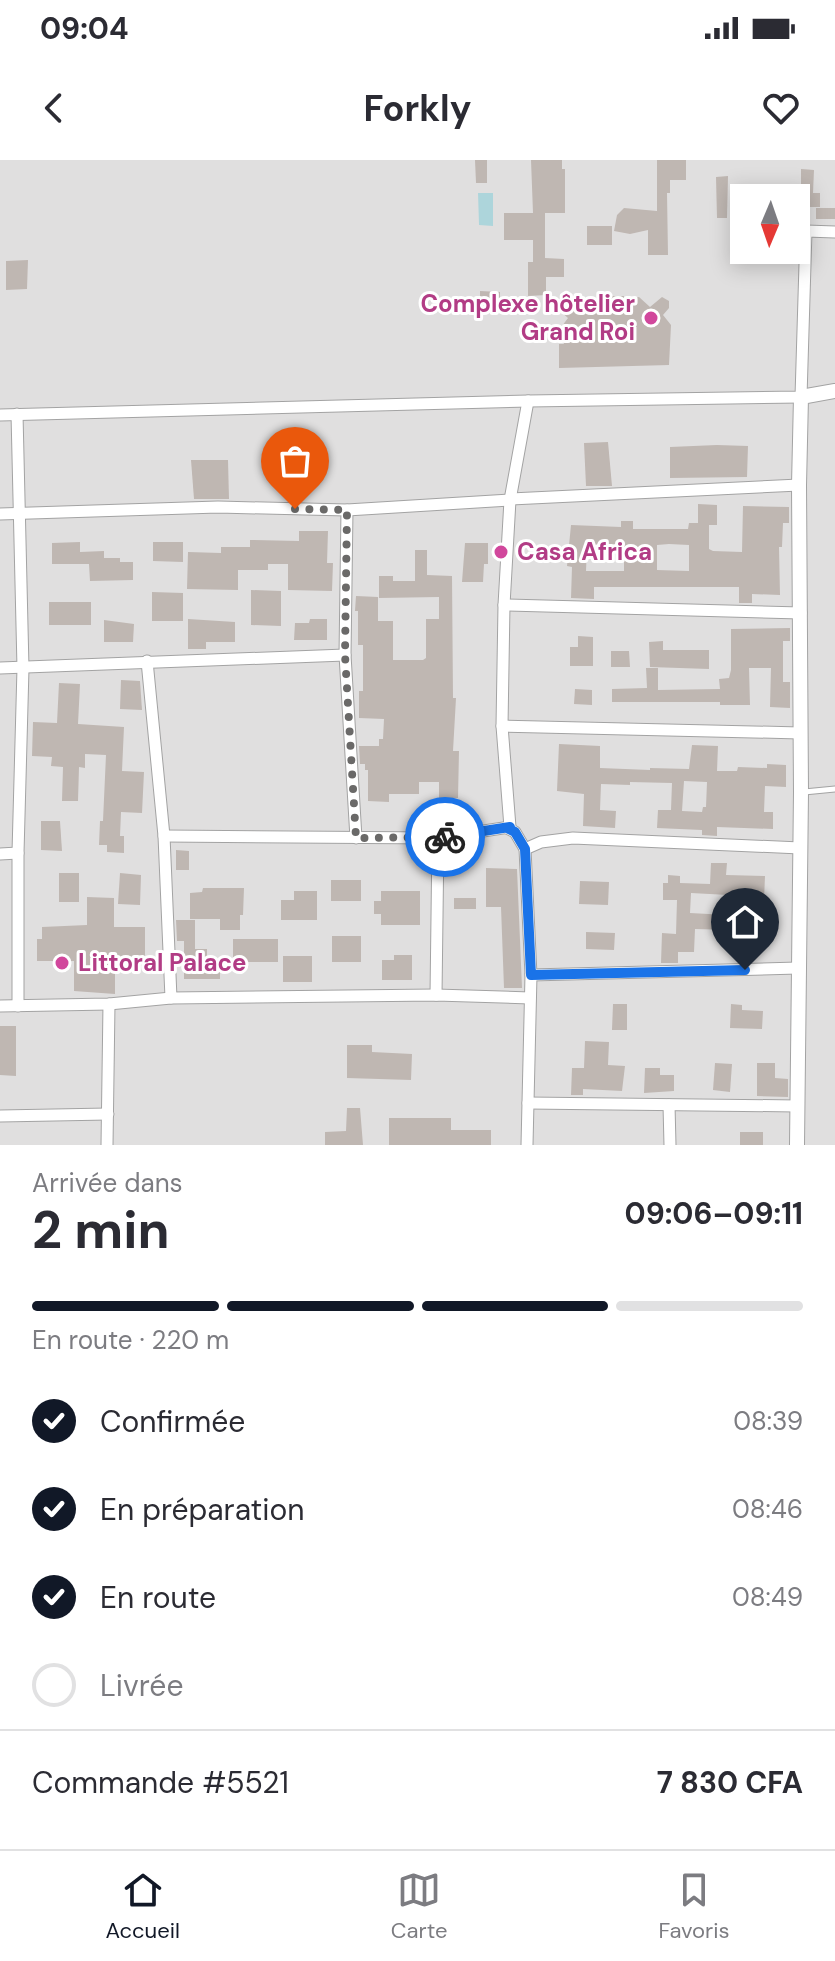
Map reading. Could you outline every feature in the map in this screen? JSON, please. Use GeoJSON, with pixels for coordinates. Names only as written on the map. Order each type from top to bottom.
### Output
{"type":"FeatureCollection","features":[{"type":"Feature","properties":{"kind":"street"},"geometry":{"type":"LineString","coordinates":[[797,1145],[801,792],[799,485],[806,231],[835,232]]}},
{"type":"Feature","properties":{"kind":"street"},"geometry":{"type":"LineString","coordinates":[[0,415],[801,397],[835,391]]}},
{"type":"Feature","properties":{"kind":"street"},"geometry":{"type":"LineString","coordinates":[[527,1145],[531,975],[525,849],[515,832],[507,828],[510,827],[502,726],[510,499],[528,401]]}},
{"type":"Feature","properties":{"kind":"street"},"geometry":{"type":"LineString","coordinates":[[17,414],[23,668],[18,1006]]}},
{"type":"Feature","properties":{"kind":"street"},"geometry":{"type":"LineString","coordinates":[[0,514],[218,507],[347,510],[799,485]]}},
{"type":"Feature","properties":{"kind":"street"},"geometry":{"type":"LineString","coordinates":[[347,510],[345,655],[356,838]]}},
{"type":"Feature","properties":{"kind":"street"},"geometry":{"type":"LineString","coordinates":[[504,605],[801,613]]}},
{"type":"Feature","properties":{"kind":"street"},"geometry":{"type":"LineString","coordinates":[[0,668],[345,655]]}},
{"type":"Feature","properties":{"kind":"street"},"geometry":{"type":"LineString","coordinates":[[147,661],[164,836],[171,998]]}},
{"type":"Feature","properties":{"kind":"street"},"geometry":{"type":"LineString","coordinates":[[502,726],[800,733]]}},
{"type":"Feature","properties":{"kind":"street"},"geometry":{"type":"LineString","coordinates":[[164,836],[438,838],[510,827]]}},
{"type":"Feature","properties":{"kind":"street"},"geometry":{"type":"LineString","coordinates":[[436,995],[438,838]]}},
{"type":"Feature","properties":{"kind":"street"},"geometry":{"type":"LineString","coordinates":[[525,849],[541,842],[573,838],[800,848]]}},
{"type":"Feature","properties":{"kind":"street"},"geometry":{"type":"LineString","coordinates":[[0,854],[18,853]]}},
{"type":"Feature","properties":{"kind":"street"},"geometry":{"type":"LineString","coordinates":[[531,975],[798,968]]}},
{"type":"Feature","properties":{"kind":"street"},"geometry":{"type":"LineString","coordinates":[[0,1006],[109,1004],[171,998],[436,995],[530,998]]}},
{"type":"Feature","properties":{"kind":"street"},"geometry":{"type":"LineString","coordinates":[[107,1145],[109,1004]]}},
{"type":"Feature","properties":{"kind":"street"},"geometry":{"type":"LineString","coordinates":[[528,1103],[797,1106]]}},
{"type":"Feature","properties":{"kind":"street"},"geometry":{"type":"LineString","coordinates":[[669,1105],[670,1145]]}},
{"type":"Feature","properties":{"kind":"street"},"geometry":{"type":"LineString","coordinates":[[0,1116],[108,1114]]}},
{"type":"Feature","properties":{"kind":"lane"},"geometry":{"type":"LineString","coordinates":[[801,792],[835,789]]}},
{"type":"Feature","properties":{"kind":"shaded area"},"geometry":{"type":"Polygon","coordinates":[[[0,160],[835,160],[835,1145],[0,1145],[0,160]]]}},
{"type":"Feature","properties":{"kind":"water"},"geometry":{"type":"Polygon","coordinates":[[[478,193],[493,193],[493,226],[479,225],[478,193]]]}},
{"type":"Feature","properties":{"kind":"building"},"geometry":{"type":"Polygon","coordinates":[[[475,160],[487,160],[487,183],[476,183],[475,160]]]}},
{"type":"Feature","properties":{"kind":"building"},"geometry":{"type":"Polygon","coordinates":[[[531,160],[562,160],[562,169],[565,169],[565,213],[545,213],[545,258],[564,259],[564,277],[546,277],[546,295],[528,296],[528,262],[533,262],[533,240],[504,240],[504,213],[533,213],[531,160]]]}},
{"type":"Feature","properties":{"kind":"building"},"geometry":{"type":"Polygon","coordinates":[[[657,160],[686,160],[686,180],[670,180],[670,193],[667,193],[668,255],[648,255],[648,230],[630,234],[614,231],[617,215],[624,208],[657,211],[657,160]]]}},
{"type":"Feature","properties":{"kind":"building"},"geometry":{"type":"Polygon","coordinates":[[[801,169],[814,170],[813,193],[820,193],[820,207],[810,207],[810,184],[801,184],[801,169]]]}},
{"type":"Feature","properties":{"kind":"building"},"geometry":{"type":"Polygon","coordinates":[[[728,176],[727,218],[717,218],[716,177],[728,176]]]}},
{"type":"Feature","properties":{"kind":"building"},"geometry":{"type":"Polygon","coordinates":[[[816,208],[835,208],[835,219],[816,219],[816,208]]]}},
{"type":"Feature","properties":{"kind":"building"},"geometry":{"type":"Polygon","coordinates":[[[587,226],[612,226],[612,245],[587,245],[587,226]]]}},
{"type":"Feature","properties":{"kind":"building"},"geometry":{"type":"Polygon","coordinates":[[[28,260],[27,289],[6,290],[6,261],[28,260]]]}},
{"type":"Feature","properties":{"kind":"building"},"geometry":{"type":"Polygon","coordinates":[[[480,291],[500,292],[500,302],[480,302],[480,291]]]}},
{"type":"Feature","properties":{"kind":"building"},"geometry":{"type":"Polygon","coordinates":[[[607,296],[624,296],[624,300],[639,297],[650,307],[662,297],[669,301],[669,308],[663,315],[671,325],[669,365],[559,368],[559,344],[564,344],[559,330],[568,318],[560,311],[562,300],[570,299],[579,307],[587,298],[607,301],[607,296]]]}},
{"type":"Feature","properties":{"kind":"building"},"geometry":{"type":"Polygon","coordinates":[[[608,442],[612,486],[586,486],[584,443],[608,442]]]}},
{"type":"Feature","properties":{"kind":"building"},"geometry":{"type":"Polygon","coordinates":[[[748,446],[747,477],[670,478],[670,447],[748,446]]]}},
{"type":"Feature","properties":{"kind":"building"},"geometry":{"type":"Polygon","coordinates":[[[191,460],[228,460],[229,499],[194,499],[191,460]]]}},
{"type":"Feature","properties":{"kind":"building"},"geometry":{"type":"Polygon","coordinates":[[[698,504],[717,505],[717,525],[709,525],[709,549],[742,552],[743,506],[789,507],[789,523],[783,523],[782,547],[779,547],[780,595],[752,594],[752,603],[739,603],[739,587],[594,587],[594,599],[571,598],[572,567],[567,566],[571,525],[621,527],[621,521],[633,521],[633,529],[688,529],[689,523],[698,523],[698,504]],[[657,545],[657,570],[689,571],[689,545],[657,545]],[[587,546],[586,571],[624,571],[624,547],[587,546]]]}},
{"type":"Feature","properties":{"kind":"building"},"geometry":{"type":"Polygon","coordinates":[[[299,531],[328,531],[327,563],[333,563],[332,591],[288,590],[288,564],[268,564],[268,570],[238,570],[238,590],[187,589],[188,552],[221,553],[221,547],[250,547],[250,540],[299,541],[299,531]]]}},
{"type":"Feature","properties":{"kind":"building"},"geometry":{"type":"Polygon","coordinates":[[[80,542],[80,552],[104,551],[104,558],[133,562],[133,580],[90,581],[89,564],[52,564],[52,543],[80,542]]]}},
{"type":"Feature","properties":{"kind":"building"},"geometry":{"type":"Polygon","coordinates":[[[153,542],[183,542],[183,562],[153,561],[153,542]]]}},
{"type":"Feature","properties":{"kind":"building"},"geometry":{"type":"Polygon","coordinates":[[[465,543],[488,543],[488,564],[484,564],[483,582],[462,582],[465,543]]]}},
{"type":"Feature","properties":{"kind":"building"},"geometry":{"type":"Polygon","coordinates":[[[415,550],[427,550],[427,575],[452,576],[453,698],[456,698],[453,751],[459,751],[458,798],[439,798],[439,782],[419,782],[419,794],[389,794],[389,802],[368,801],[368,770],[365,770],[365,764],[360,764],[359,746],[379,746],[379,739],[383,739],[384,719],[359,718],[359,691],[363,691],[363,645],[358,645],[356,596],[378,597],[378,621],[393,621],[393,660],[426,658],[426,619],[439,619],[439,597],[379,598],[379,576],[393,576],[393,581],[415,581],[415,550]]]}},
{"type":"Feature","properties":{"kind":"building"},"geometry":{"type":"Polygon","coordinates":[[[251,590],[281,591],[281,626],[251,625],[251,590]]]}},
{"type":"Feature","properties":{"kind":"building"},"geometry":{"type":"Polygon","coordinates":[[[152,592],[183,593],[183,621],[152,621],[152,592]]]}},
{"type":"Feature","properties":{"kind":"building"},"geometry":{"type":"Polygon","coordinates":[[[49,602],[91,602],[91,625],[49,625],[49,602]]]}},
{"type":"Feature","properties":{"kind":"building"},"geometry":{"type":"Polygon","coordinates":[[[188,619],[235,622],[235,642],[206,642],[206,649],[188,649],[188,619]]]}},
{"type":"Feature","properties":{"kind":"building"},"geometry":{"type":"Polygon","coordinates":[[[310,619],[327,619],[327,640],[294,640],[295,623],[309,623],[310,619]]]}},
{"type":"Feature","properties":{"kind":"building"},"geometry":{"type":"Polygon","coordinates":[[[104,620],[134,624],[133,642],[104,642],[104,620]]]}},
{"type":"Feature","properties":{"kind":"building"},"geometry":{"type":"Polygon","coordinates":[[[790,628],[790,641],[783,641],[783,682],[790,682],[790,708],[770,707],[771,668],[749,668],[750,705],[612,702],[612,689],[647,688],[646,668],[658,668],[658,690],[720,689],[719,679],[729,678],[731,670],[731,629],[790,628]]]}},
{"type":"Feature","properties":{"kind":"building"},"geometry":{"type":"Polygon","coordinates":[[[578,636],[593,637],[593,666],[570,666],[570,647],[578,647],[578,636]]]}},
{"type":"Feature","properties":{"kind":"building"},"geometry":{"type":"Polygon","coordinates":[[[663,641],[663,650],[709,650],[709,669],[650,667],[649,642],[663,641]]]}},
{"type":"Feature","properties":{"kind":"building"},"geometry":{"type":"Polygon","coordinates":[[[611,651],[629,651],[630,667],[611,667],[611,651]]]}},
{"type":"Feature","properties":{"kind":"building"},"geometry":{"type":"Polygon","coordinates":[[[121,680],[140,681],[142,710],[120,709],[121,680]]]}},
{"type":"Feature","properties":{"kind":"building"},"geometry":{"type":"Polygon","coordinates":[[[59,683],[80,684],[78,724],[124,727],[122,771],[144,772],[142,813],[121,812],[120,836],[124,836],[124,853],[107,852],[107,845],[99,845],[106,755],[85,754],[85,768],[79,767],[78,801],[62,801],[63,767],[51,766],[52,757],[32,756],[33,722],[57,723],[59,683]]]}},
{"type":"Feature","properties":{"kind":"building"},"geometry":{"type":"Polygon","coordinates":[[[575,689],[592,690],[592,705],[574,704],[575,689]]]}},
{"type":"Feature","properties":{"kind":"building"},"geometry":{"type":"Polygon","coordinates":[[[559,744],[600,746],[600,768],[689,769],[692,745],[718,746],[717,771],[737,771],[738,767],[767,768],[767,764],[786,765],[786,787],[765,786],[764,812],[773,812],[773,829],[717,827],[717,836],[702,835],[702,830],[657,828],[658,810],[671,810],[672,783],[601,784],[600,810],[616,811],[615,828],[583,826],[584,794],[557,791],[559,744]],[[684,781],[682,811],[702,812],[706,807],[707,782],[684,781]]]}},
{"type":"Feature","properties":{"kind":"building"},"geometry":{"type":"Polygon","coordinates":[[[41,821],[60,821],[62,851],[41,850],[41,821]]]}},
{"type":"Feature","properties":{"kind":"building"},"geometry":{"type":"Polygon","coordinates":[[[176,850],[189,851],[189,870],[176,870],[176,850]]]}},
{"type":"Feature","properties":{"kind":"building"},"geometry":{"type":"Polygon","coordinates":[[[711,863],[727,863],[726,875],[765,876],[764,900],[760,900],[762,951],[730,950],[731,930],[695,929],[694,952],[678,952],[678,963],[661,963],[662,933],[676,934],[677,900],[663,900],[663,883],[668,883],[668,875],[680,876],[680,883],[710,884],[711,863]],[[691,893],[690,913],[727,915],[728,895],[691,893]]]}},
{"type":"Feature","properties":{"kind":"building"},"geometry":{"type":"Polygon","coordinates":[[[486,868],[517,869],[522,988],[504,988],[501,907],[486,907],[486,868]]]}},
{"type":"Feature","properties":{"kind":"building"},"geometry":{"type":"Polygon","coordinates":[[[59,873],[79,873],[79,902],[59,902],[59,873]]]}},
{"type":"Feature","properties":{"kind":"building"},"geometry":{"type":"Polygon","coordinates":[[[120,873],[141,875],[140,905],[118,904],[120,873]]]}},
{"type":"Feature","properties":{"kind":"building"},"geometry":{"type":"Polygon","coordinates":[[[331,880],[361,880],[361,901],[331,901],[331,880]]]}},
{"type":"Feature","properties":{"kind":"building"},"geometry":{"type":"Polygon","coordinates":[[[580,881],[609,882],[608,905],[579,904],[580,881]]]}},
{"type":"Feature","properties":{"kind":"building"},"geometry":{"type":"Polygon","coordinates":[[[203,888],[244,888],[240,930],[220,930],[220,919],[190,919],[190,893],[202,892],[203,888]]]}},
{"type":"Feature","properties":{"kind":"building"},"geometry":{"type":"Polygon","coordinates":[[[294,891],[317,891],[317,920],[281,920],[281,900],[294,900],[294,891]]]}},
{"type":"Feature","properties":{"kind":"building"},"geometry":{"type":"Polygon","coordinates":[[[381,891],[420,891],[420,925],[381,925],[381,914],[374,914],[374,901],[381,901],[381,891]]]}},
{"type":"Feature","properties":{"kind":"building"},"geometry":{"type":"Polygon","coordinates":[[[87,897],[114,898],[114,927],[145,927],[145,957],[115,956],[115,994],[74,991],[74,961],[37,961],[37,939],[42,939],[42,927],[87,925],[87,897]]]}},
{"type":"Feature","properties":{"kind":"building"},"geometry":{"type":"Polygon","coordinates":[[[454,898],[476,898],[476,909],[454,909],[454,898]]]}},
{"type":"Feature","properties":{"kind":"building"},"geometry":{"type":"Polygon","coordinates":[[[176,920],[195,920],[195,949],[207,949],[207,960],[220,960],[220,979],[184,979],[184,941],[177,941],[176,920]]]}},
{"type":"Feature","properties":{"kind":"building"},"geometry":{"type":"Polygon","coordinates":[[[586,932],[615,933],[614,950],[586,949],[586,932]]]}},
{"type":"Feature","properties":{"kind":"building"},"geometry":{"type":"Polygon","coordinates":[[[332,936],[361,936],[361,962],[332,962],[332,936]]]}},
{"type":"Feature","properties":{"kind":"building"},"geometry":{"type":"Polygon","coordinates":[[[233,939],[278,939],[278,962],[233,962],[233,939]]]}},
{"type":"Feature","properties":{"kind":"building"},"geometry":{"type":"Polygon","coordinates":[[[394,955],[412,955],[412,980],[382,980],[382,960],[394,960],[394,955]]]}},
{"type":"Feature","properties":{"kind":"building"},"geometry":{"type":"Polygon","coordinates":[[[283,956],[312,956],[312,982],[283,982],[283,956]]]}},
{"type":"Feature","properties":{"kind":"building"},"geometry":{"type":"Polygon","coordinates":[[[613,1004],[627,1004],[627,1030],[612,1030],[613,1004]]]}},
{"type":"Feature","properties":{"kind":"building"},"geometry":{"type":"Polygon","coordinates":[[[731,1004],[742,1005],[742,1010],[763,1011],[762,1029],[730,1028],[731,1004]]]}},
{"type":"Feature","properties":{"kind":"building"},"geometry":{"type":"Polygon","coordinates":[[[0,1026],[16,1026],[16,1076],[0,1075],[0,1026]]]}},
{"type":"Feature","properties":{"kind":"building"},"geometry":{"type":"Polygon","coordinates":[[[585,1041],[609,1042],[608,1065],[625,1066],[622,1091],[583,1089],[583,1095],[571,1095],[572,1068],[584,1068],[585,1041]]]}},
{"type":"Feature","properties":{"kind":"building"},"geometry":{"type":"Polygon","coordinates":[[[347,1045],[372,1045],[372,1052],[412,1054],[411,1080],[347,1078],[347,1045]]]}},
{"type":"Feature","properties":{"kind":"building"},"geometry":{"type":"Polygon","coordinates":[[[715,1063],[732,1064],[730,1092],[713,1090],[715,1063]]]}},
{"type":"Feature","properties":{"kind":"building"},"geometry":{"type":"Polygon","coordinates":[[[757,1063],[775,1063],[775,1078],[788,1079],[788,1097],[757,1096],[757,1063]]]}},
{"type":"Feature","properties":{"kind":"building"},"geometry":{"type":"Polygon","coordinates":[[[645,1068],[660,1068],[660,1075],[674,1075],[674,1091],[644,1093],[645,1068]]]}},
{"type":"Feature","properties":{"kind":"building"},"geometry":{"type":"Polygon","coordinates":[[[347,1108],[360,1108],[363,1145],[325,1145],[325,1132],[346,1131],[347,1108]]]}},
{"type":"Feature","properties":{"kind":"building"},"geometry":{"type":"Polygon","coordinates":[[[389,1118],[451,1118],[451,1130],[491,1130],[491,1145],[389,1145],[389,1118]]]}},
{"type":"Feature","properties":{"kind":"building"},"geometry":{"type":"Polygon","coordinates":[[[740,1132],[763,1132],[763,1145],[740,1145],[740,1132]]]}},
{"type":"Feature","properties":{"kind":"way so far"},"geometry":{"type":"LineString","coordinates":[[295,509],[347,510],[345,655],[356,838],[445,837]]}},
{"type":"Feature","properties":{"kind":"place","name":"Complexe hôtelier Grand Roi"},"geometry":{"type":"Point","coordinates":[651,318]}},
{"type":"Feature","properties":{"kind":"place","name":"Casa Africa"},"geometry":{"type":"Point","coordinates":[501,552]}},
{"type":"Feature","properties":{"kind":"place","name":"Littoral Palace"},"geometry":{"type":"Point","coordinates":[62,963]}},
{"type":"Feature","properties":{"kind":"route"},"geometry":{"type":"LineString","coordinates":[[445,837],[510,827],[507,828],[521,839],[525,849],[531,975],[745,970]]}}]}
